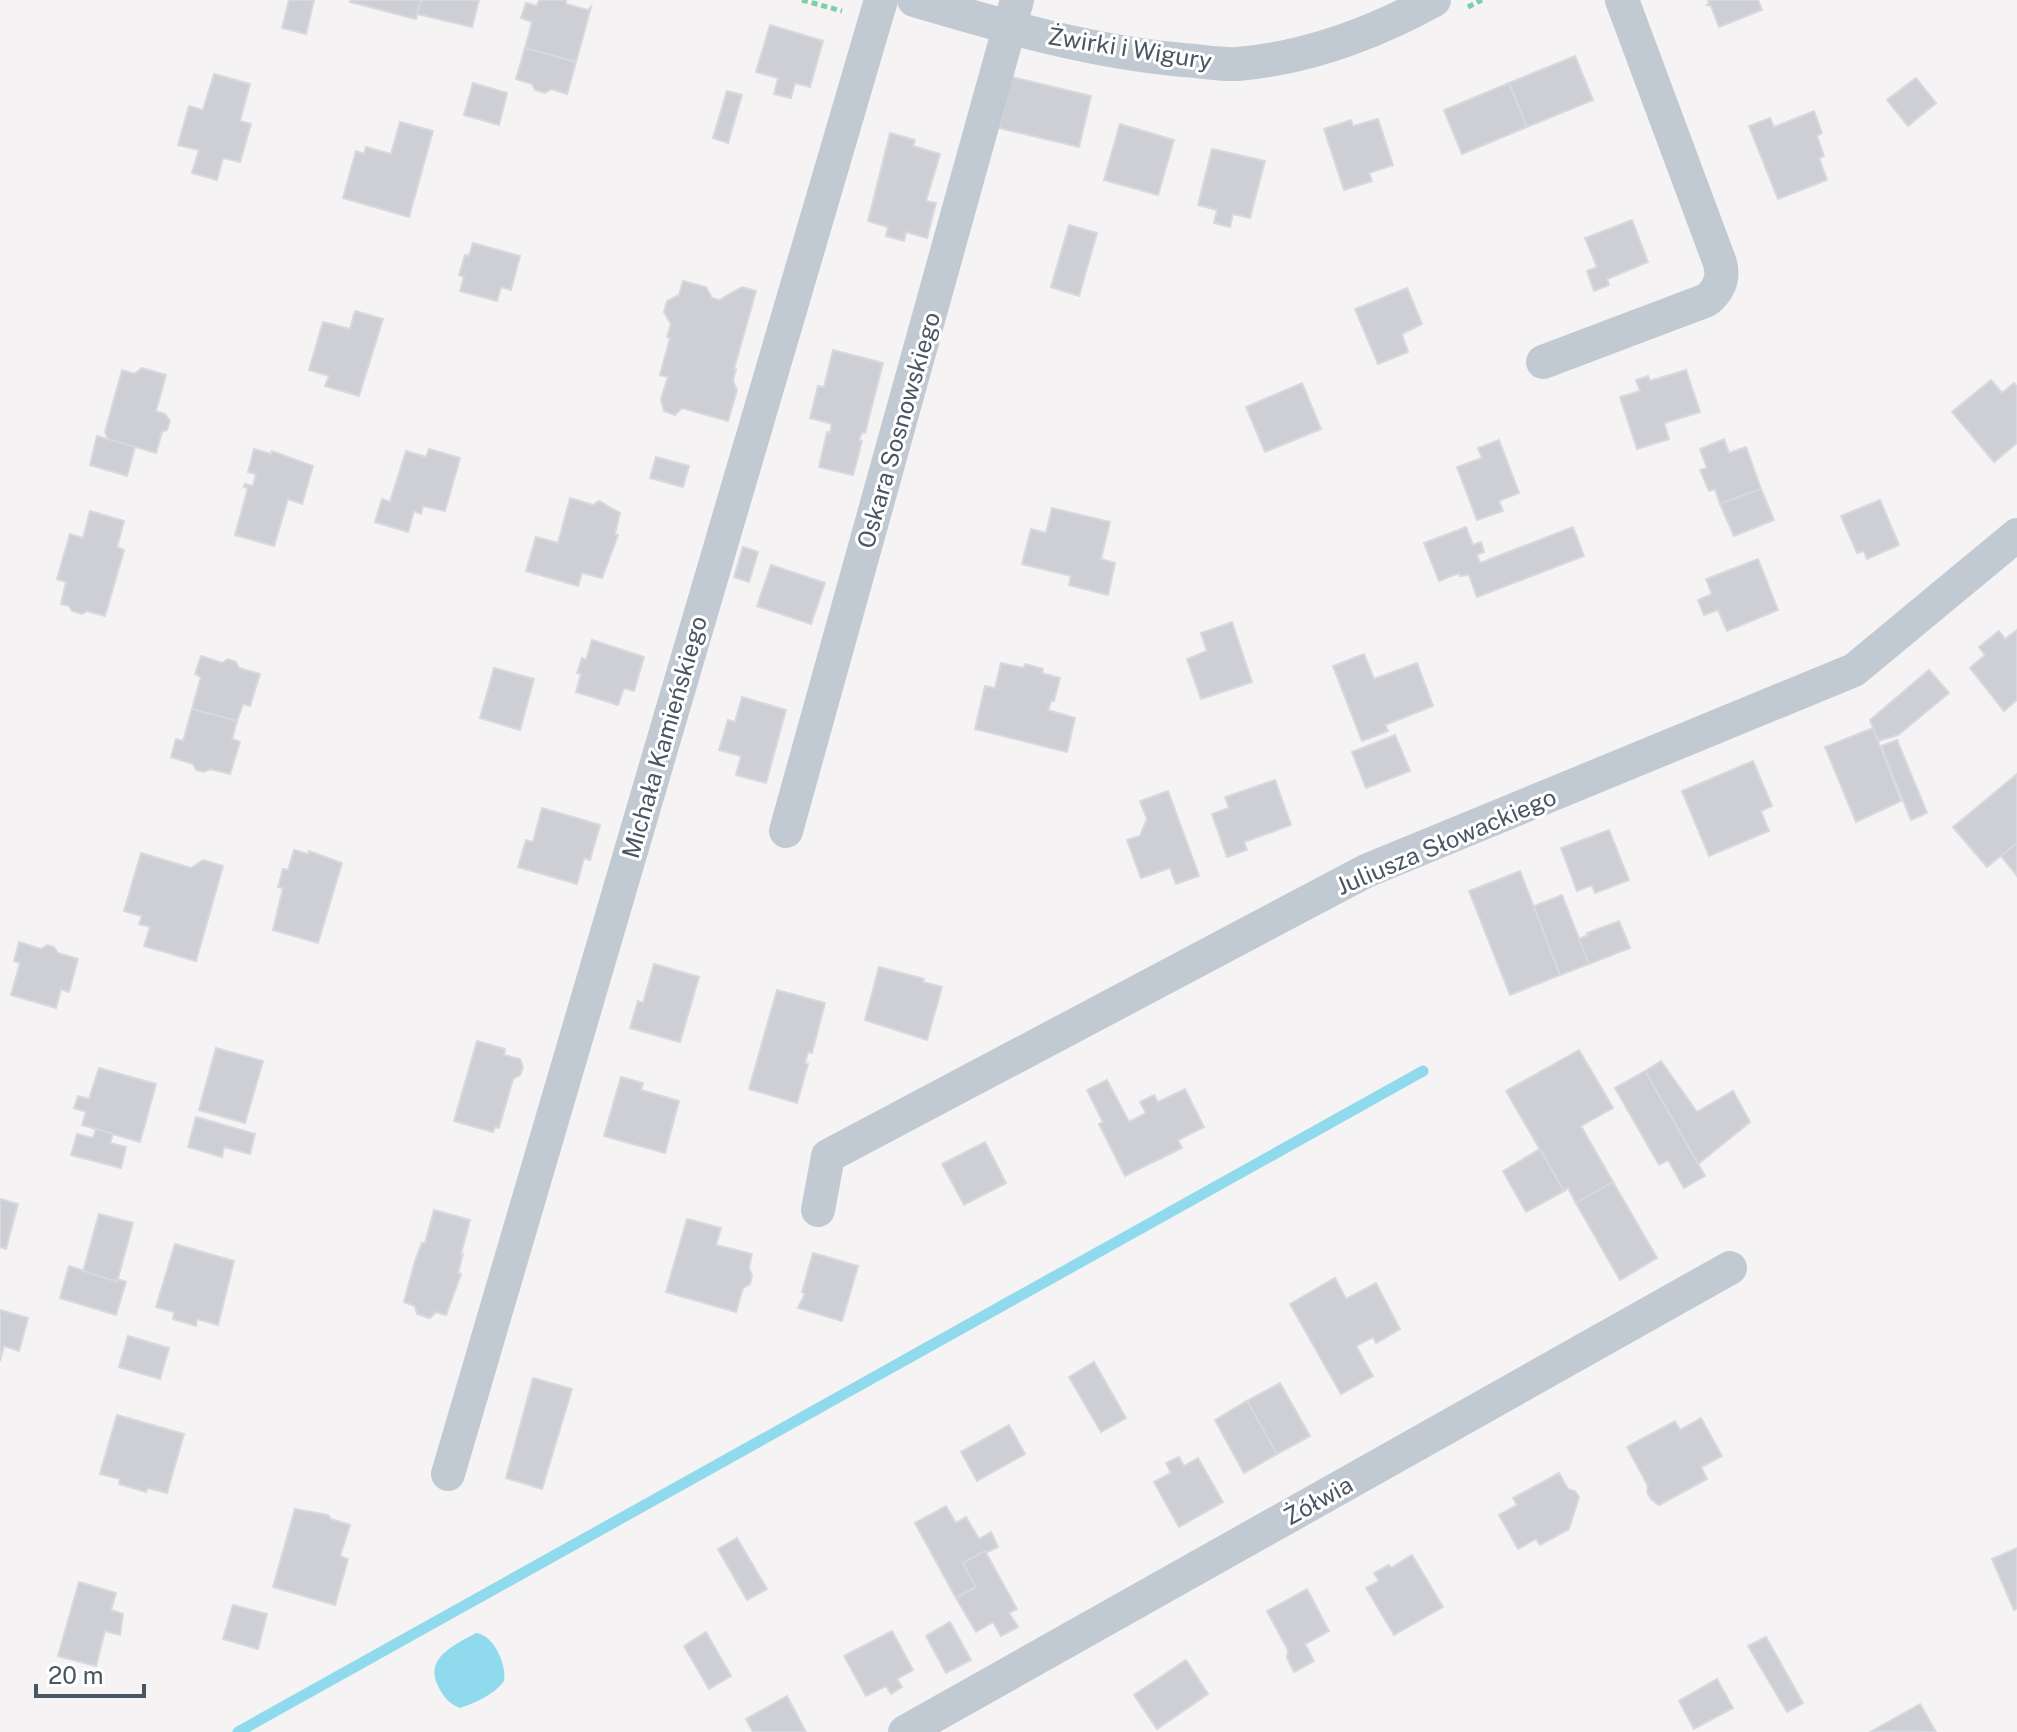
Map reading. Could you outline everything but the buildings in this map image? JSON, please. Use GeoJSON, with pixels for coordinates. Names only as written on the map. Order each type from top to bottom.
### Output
{"type":"FeatureCollection","features":[{"type":"Feature","properties":{"kind":"street","name":"Michała Kamieńskiego"},"geometry":{"type":"LineString","coordinates":[[448,1474],[881,0]]}},
{"type":"Feature","properties":{"kind":"street","name":"Żwirki i Wigury"},"geometry":{"type":"LineString","coordinates":[[914,0],[1013,14],[1143,55],[1235,64],[1298,55],[1395,22],[1434,0]]}},
{"type":"Feature","properties":{"kind":"street"},"geometry":{"type":"LineString","coordinates":[[1543,362],[1707,300],[1715,293],[1722,277],[1720,263],[1622,0]]}},
{"type":"Feature","properties":{"kind":"street","name":"Oskara Sosnowskiego"},"geometry":{"type":"LineString","coordinates":[[786,831],[1013,14]]}},
{"type":"Feature","properties":{"kind":"street","name":"Juliusza Słowackiego"},"geometry":{"type":"LineString","coordinates":[[818,1210],[828,1156],[1366,871],[1854,670],[2017,535]]}},
{"type":"Feature","properties":{"kind":"street","name":"Żółwia"},"geometry":{"type":"LineString","coordinates":[[905,1732],[1730,1268]]}},
{"type":"Feature","properties":{"kind":"water"},"geometry":{"type":"Polygon","coordinates":[[[476,1633],[494,1645],[503,1667],[504,1681],[490,1694],[460,1708],[442,1693],[435,1667],[444,1653],[476,1633]]]}},
{"type":"Feature","properties":{"kind":"waterway"},"geometry":{"type":"LineString","coordinates":[[238,1732],[1423,1071]]}}]}
